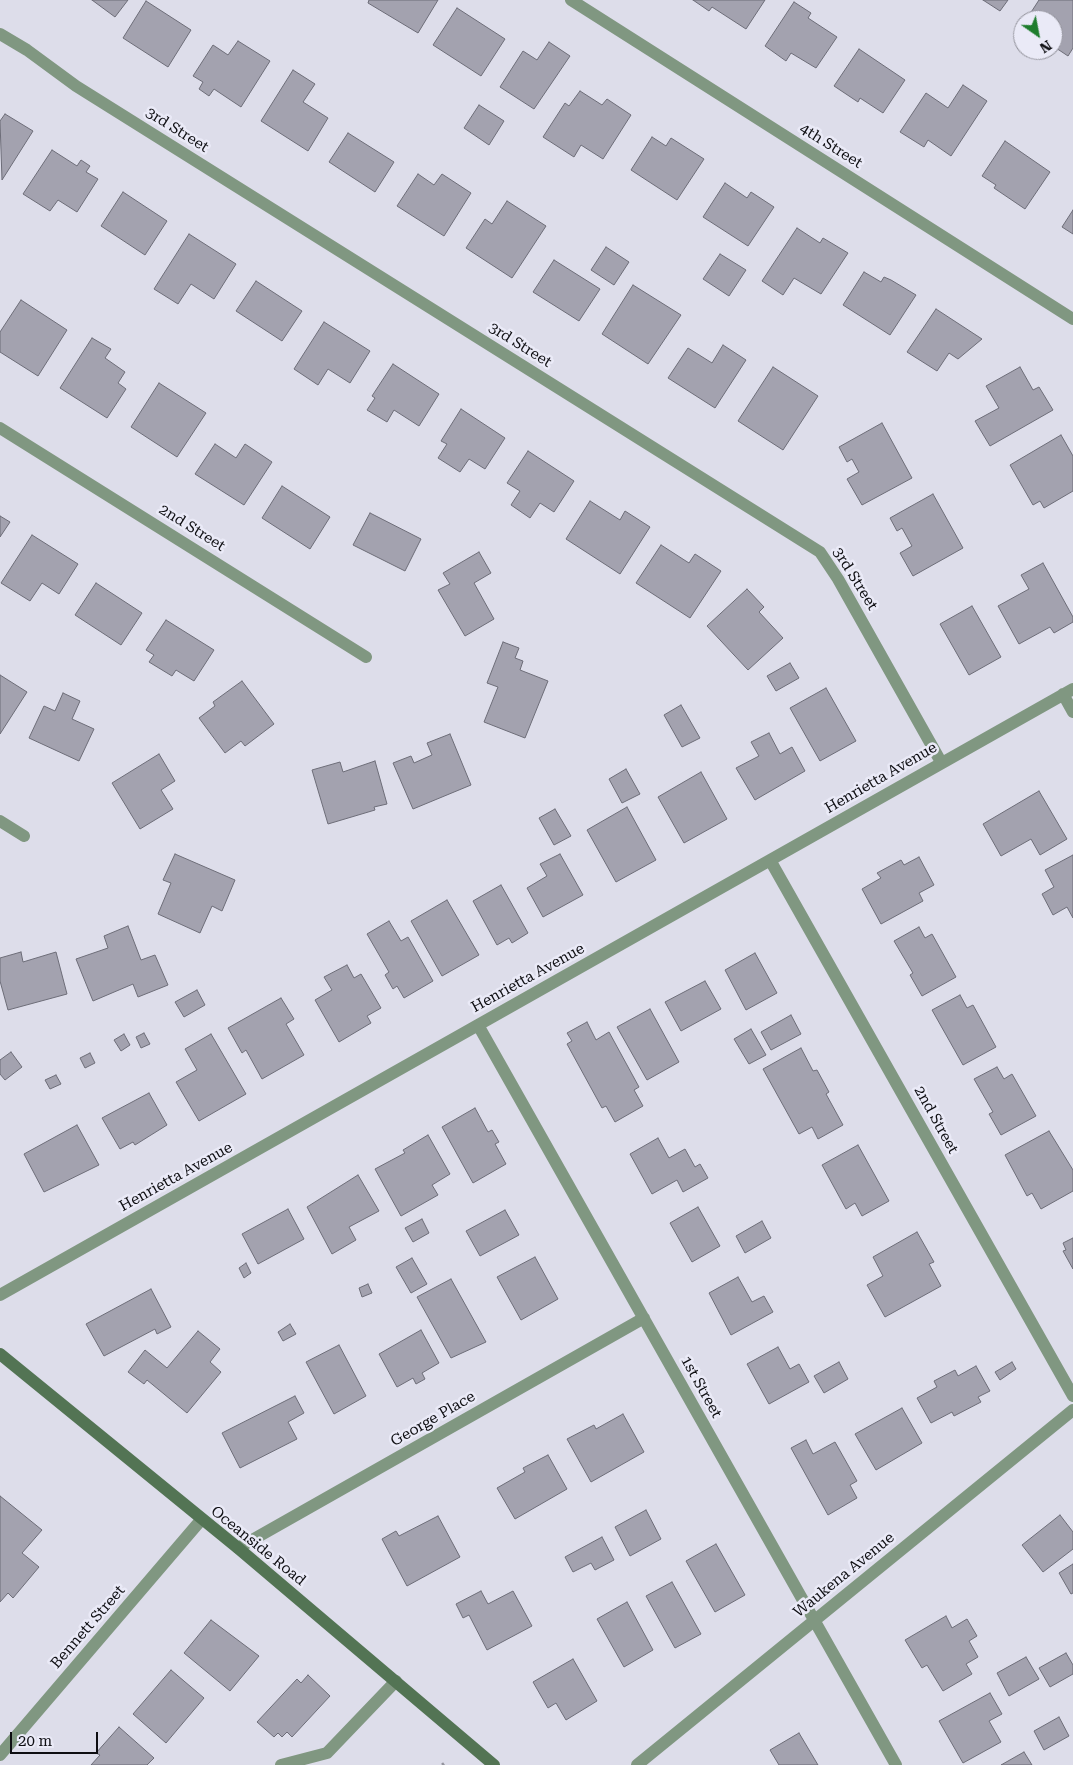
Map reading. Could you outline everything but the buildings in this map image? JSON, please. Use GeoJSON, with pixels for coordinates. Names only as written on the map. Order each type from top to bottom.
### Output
{"type":"FeatureCollection","features":[{"type":"Feature","properties":{"kind":"main road","name":"Oceanside Road"},"geometry":{"type":"LineString","coordinates":[[0,1354],[201,1520],[238,1548],[494,1765]]}},
{"type":"Feature","properties":{"kind":"street","name":"4th Street"},"geometry":{"type":"LineString","coordinates":[[571,0],[1073,319]]}},
{"type":"Feature","properties":{"kind":"street","name":"3rd Street"},"geometry":{"type":"LineString","coordinates":[[0,34],[27,50],[76,86],[820,552],[838,579],[941,762]]}},
{"type":"Feature","properties":{"kind":"street","name":"2nd Street"},"geometry":{"type":"LineString","coordinates":[[0,428],[366,657]]}},
{"type":"Feature","properties":{"kind":"street","name":"Henrietta Avenue"},"geometry":{"type":"LineString","coordinates":[[0,1295],[1068,692]]}},
{"type":"Feature","properties":{"kind":"street"},"geometry":{"type":"LineString","coordinates":[[1068,692],[1073,712]]}},
{"type":"Feature","properties":{"kind":"street"},"geometry":{"type":"LineString","coordinates":[[0,821],[24,836]]}},
{"type":"Feature","properties":{"kind":"street","name":"2nd Street"},"geometry":{"type":"LineString","coordinates":[[770,860],[1073,1396]]}},
{"type":"Feature","properties":{"kind":"street","name":"1st Street"},"geometry":{"type":"LineString","coordinates":[[478,1025],[896,1765]]}},
{"type":"Feature","properties":{"kind":"street","name":"George Place"},"geometry":{"type":"LineString","coordinates":[[238,1548],[644,1318]]}},
{"type":"Feature","properties":{"kind":"street","name":"Waukena Avenue"},"geometry":{"type":"LineString","coordinates":[[637,1765],[1073,1410]]}},
{"type":"Feature","properties":{"kind":"street","name":"Bennett Street"},"geometry":{"type":"LineString","coordinates":[[0,1755],[201,1520]]}},
{"type":"Feature","properties":{"kind":"street"},"geometry":{"type":"LineString","coordinates":[[281,1765],[327,1753],[396,1681]]}}]}
